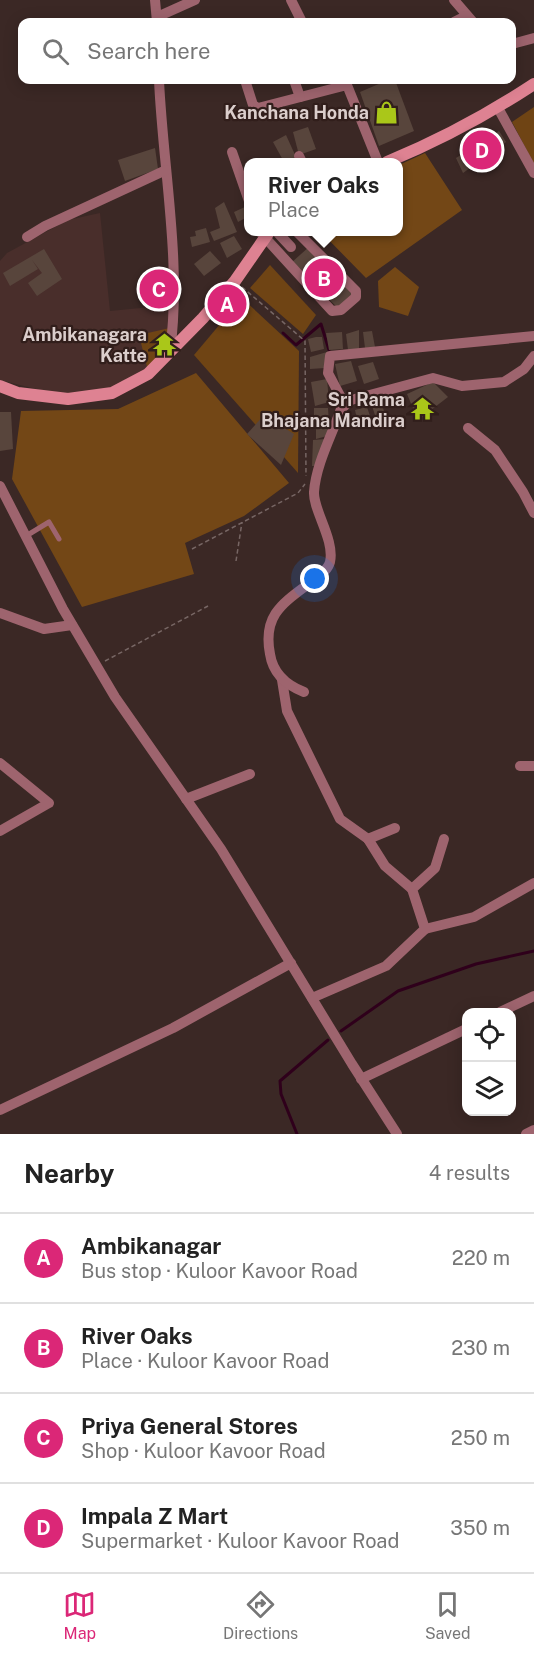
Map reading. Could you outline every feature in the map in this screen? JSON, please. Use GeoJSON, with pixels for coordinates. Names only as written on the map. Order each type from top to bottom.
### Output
{"type":"FeatureCollection","features":[{"type":"Feature","properties":{"kind":"main road"},"geometry":{"type":"LineString","coordinates":[[397,158],[428,145],[498,108],[534,84]]}},
{"type":"Feature","properties":{"kind":"main road"},"geometry":{"type":"LineString","coordinates":[[0,386],[18,393],[68,399],[112,393],[148,374],[235,281],[263,236]]}},
{"type":"Feature","properties":{"kind":"street"},"geometry":{"type":"LineString","coordinates":[[155,0],[157,18]]}},
{"type":"Feature","properties":{"kind":"street"},"geometry":{"type":"LineString","coordinates":[[161,18],[195,0]]}},
{"type":"Feature","properties":{"kind":"street"},"geometry":{"type":"LineString","coordinates":[[291,0],[300,18]]}},
{"type":"Feature","properties":{"kind":"street"},"geometry":{"type":"LineString","coordinates":[[454,0],[469,18]]}},
{"type":"Feature","properties":{"kind":"street"},"geometry":{"type":"LineString","coordinates":[[516,43],[534,38]]}},
{"type":"Feature","properties":{"kind":"street"},"geometry":{"type":"LineString","coordinates":[[159,84],[174,327],[170,352]]}},
{"type":"Feature","properties":{"kind":"street"},"geometry":{"type":"LineString","coordinates":[[246,84],[255,108],[300,97],[332,84]]}},
{"type":"Feature","properties":{"kind":"street"},"geometry":{"type":"LineString","coordinates":[[295,84],[300,97]]}},
{"type":"Feature","properties":{"kind":"street"},"geometry":{"type":"LineString","coordinates":[[339,84],[349,87],[376,158]]}},
{"type":"Feature","properties":{"kind":"street"},"geometry":{"type":"LineString","coordinates":[[498,108],[534,173]]}},
{"type":"Feature","properties":{"kind":"street"},"geometry":{"type":"LineString","coordinates":[[232,152],[244,187]]}},
{"type":"Feature","properties":{"kind":"street"},"geometry":{"type":"LineString","coordinates":[[27,237],[45,226],[166,170]]}},
{"type":"Feature","properties":{"kind":"street"},"geometry":{"type":"LineString","coordinates":[[266,236],[332,311],[341,310],[356,297],[357,291],[302,236]]}},
{"type":"Feature","properties":{"kind":"street"},"geometry":{"type":"LineString","coordinates":[[281,236],[291,247]]}},
{"type":"Feature","properties":{"kind":"street"},"geometry":{"type":"LineString","coordinates":[[345,405],[328,373],[330,356],[534,336]]}},
{"type":"Feature","properties":{"kind":"street"},"geometry":{"type":"LineString","coordinates":[[425,930],[412,890],[385,866],[368,839],[340,819],[287,711],[282,680],[272,665],[267,642],[269,620],[280,607],[323,573],[330,562],[326,528],[314,493],[323,460],[341,409],[345,405],[358,397],[433,378],[462,386],[504,382],[524,369],[534,356]]}},
{"type":"Feature","properties":{"kind":"street"},"geometry":{"type":"LineString","coordinates":[[468,428],[495,450],[524,492],[534,513]]}},
{"type":"Feature","properties":{"kind":"street"},"geometry":{"type":"LineString","coordinates":[[0,486],[72,625],[115,697],[221,849],[397,1134]]}},
{"type":"Feature","properties":{"kind":"street"},"geometry":{"type":"LineString","coordinates":[[0,613],[44,629],[72,625]]}},
{"type":"Feature","properties":{"kind":"street"},"geometry":{"type":"LineString","coordinates":[[282,680],[304,692]]}},
{"type":"Feature","properties":{"kind":"street"},"geometry":{"type":"LineString","coordinates":[[0,763],[49,803],[0,831]]}},
{"type":"Feature","properties":{"kind":"street"},"geometry":{"type":"LineString","coordinates":[[520,766],[534,766]]}},
{"type":"Feature","properties":{"kind":"street"},"geometry":{"type":"LineString","coordinates":[[186,799],[250,774]]}},
{"type":"Feature","properties":{"kind":"street"},"geometry":{"type":"LineString","coordinates":[[368,839],[395,828]]}},
{"type":"Feature","properties":{"kind":"street"},"geometry":{"type":"LineString","coordinates":[[412,890],[435,868],[444,839]]}},
{"type":"Feature","properties":{"kind":"street"},"geometry":{"type":"LineString","coordinates":[[312,998],[386,966],[425,930],[474,917],[534,883]]}},
{"type":"Feature","properties":{"kind":"street"},"geometry":{"type":"LineString","coordinates":[[0,1110],[173,1028],[291,963]]}},
{"type":"Feature","properties":{"kind":"street"},"geometry":{"type":"LineString","coordinates":[[508,1008],[534,996]]}},
{"type":"Feature","properties":{"kind":"street"},"geometry":{"type":"LineString","coordinates":[[361,1079],[462,1031]]}},
{"type":"Feature","properties":{"kind":"street"},"geometry":{"type":"LineString","coordinates":[[526,1134],[534,1130]]}},
{"type":"Feature","properties":{"kind":"lane"},"geometry":{"type":"LineString","coordinates":[[26,536],[49,522],[59,539]]}},
{"type":"Feature","properties":{"kind":"path"},"geometry":{"type":"LineString","coordinates":[[192,549],[298,493],[306,483],[305,341],[235,281]]}},
{"type":"Feature","properties":{"kind":"path"},"geometry":{"type":"LineString","coordinates":[[305,349],[310,348]]}},
{"type":"Feature","properties":{"kind":"path"},"geometry":{"type":"LineString","coordinates":[[305,358],[310,357]]}},
{"type":"Feature","properties":{"kind":"path"},"geometry":{"type":"LineString","coordinates":[[236,561],[243,522]]}},
{"type":"Feature","properties":{"kind":"path"},"geometry":{"type":"LineString","coordinates":[[97,666],[208,606]]}},
{"type":"Feature","properties":{"kind":"shaded area"},"geometry":{"type":"Polygon","coordinates":[[[534,107],[534,164],[512,122],[534,107]]]}},
{"type":"Feature","properties":{"kind":"shaded area"},"geometry":{"type":"Polygon","coordinates":[[[425,153],[462,210],[366,278],[325,236],[403,236],[403,163],[425,153]]]}},
{"type":"Feature","properties":{"kind":"shaded area"},"geometry":{"type":"Polygon","coordinates":[[[100,213],[110,311],[171,305],[174,327],[148,371],[128,383],[68,397],[0,380],[0,261],[7,253],[68,220],[100,213]]]}},
{"type":"Feature","properties":{"kind":"shaded area"},"geometry":{"type":"Polygon","coordinates":[[[270,265],[316,315],[303,334],[250,288],[270,265]]]}},
{"type":"Feature","properties":{"kind":"shaded area"},"geometry":{"type":"Polygon","coordinates":[[[395,267],[419,287],[408,316],[379,307],[378,281],[395,267]]]}},
{"type":"Feature","properties":{"kind":"shaded area"},"geometry":{"type":"Polygon","coordinates":[[[242,298],[299,351],[298,473],[194,355],[242,298]]]}},
{"type":"Feature","properties":{"kind":"shaded area"},"geometry":{"type":"Polygon","coordinates":[[[174,327],[168,350],[148,371],[139,335],[174,327]]]}},
{"type":"Feature","properties":{"kind":"shaded area"},"geometry":{"type":"Polygon","coordinates":[[[196,373],[289,483],[244,516],[185,543],[194,574],[82,607],[12,479],[21,411],[118,409],[196,373]]]}},
{"type":"Feature","properties":{"kind":"building","name":"Kanchana Honda"},"geometry":{"type":"Polygon","coordinates":[[[379,84],[396,84],[414,131],[379,146],[360,92],[379,84]]]}},
{"type":"Feature","properties":{"kind":"building"},"geometry":{"type":"Polygon","coordinates":[[[308,127],[316,149],[299,155],[293,132],[308,127]]]}},
{"type":"Feature","properties":{"kind":"building"},"geometry":{"type":"Polygon","coordinates":[[[499,131],[506,142],[463,173],[456,158],[499,131]]]}},
{"type":"Feature","properties":{"kind":"building"},"geometry":{"type":"Polygon","coordinates":[[[286,135],[296,157],[282,158],[273,142],[286,135]]]}},
{"type":"Feature","properties":{"kind":"building"},"geometry":{"type":"Polygon","coordinates":[[[155,148],[158,169],[125,181],[118,160],[155,148]]]}},
{"type":"Feature","properties":{"kind":"building"},"geometry":{"type":"Polygon","coordinates":[[[224,202],[237,232],[214,241],[210,232],[220,228],[215,208],[224,202]]]}},
{"type":"Feature","properties":{"kind":"building"},"geometry":{"type":"Polygon","coordinates":[[[244,207],[244,219],[238,222],[234,212],[244,207]]]}},
{"type":"Feature","properties":{"kind":"building"},"geometry":{"type":"Polygon","coordinates":[[[206,228],[210,242],[192,247],[190,237],[196,236],[195,231],[206,228]]]}},
{"type":"Feature","properties":{"kind":"building"},"geometry":{"type":"Polygon","coordinates":[[[234,236],[242,249],[227,258],[220,243],[234,236]]]}},
{"type":"Feature","properties":{"kind":"building"},"geometry":{"type":"Polygon","coordinates":[[[310,246],[355,294],[339,309],[291,263],[310,246]]]}},
{"type":"Feature","properties":{"kind":"building"},"geometry":{"type":"Polygon","coordinates":[[[44,249],[62,279],[37,296],[28,283],[42,273],[32,260],[38,269],[10,286],[3,273],[44,249]]]}},
{"type":"Feature","properties":{"kind":"building"},"geometry":{"type":"Polygon","coordinates":[[[210,251],[221,263],[204,276],[194,264],[210,251]]]}},
{"type":"Feature","properties":{"kind":"building"},"geometry":{"type":"Polygon","coordinates":[[[169,276],[167,299],[148,301],[150,279],[169,276]]]}},
{"type":"Feature","properties":{"kind":"building"},"geometry":{"type":"Polygon","coordinates":[[[359,330],[359,349],[348,350],[346,334],[359,330]]]}},
{"type":"Feature","properties":{"kind":"building"},"geometry":{"type":"Polygon","coordinates":[[[372,331],[375,347],[365,348],[363,332],[372,331]]]}},
{"type":"Feature","properties":{"kind":"building"},"geometry":{"type":"Polygon","coordinates":[[[342,332],[343,349],[329,350],[326,333],[342,332]]]}},
{"type":"Feature","properties":{"kind":"building"},"geometry":{"type":"Polygon","coordinates":[[[322,337],[324,349],[311,352],[308,339],[322,337]]]}},
{"type":"Feature","properties":{"kind":"building"},"geometry":{"type":"Polygon","coordinates":[[[327,352],[325,368],[310,369],[310,357],[327,352]]]}},
{"type":"Feature","properties":{"kind":"building"},"geometry":{"type":"Polygon","coordinates":[[[351,361],[357,381],[340,386],[335,364],[351,361]]]}},
{"type":"Feature","properties":{"kind":"building"},"geometry":{"type":"Polygon","coordinates":[[[373,362],[379,379],[364,384],[358,366],[373,362]]]}},
{"type":"Feature","properties":{"kind":"building"},"geometry":{"type":"Polygon","coordinates":[[[327,379],[329,402],[315,406],[311,382],[327,379]]]}},
{"type":"Feature","properties":{"kind":"building","name":"Sri Rama Bhajana Mandira"},"geometry":{"type":"Polygon","coordinates":[[[433,382],[448,397],[418,420],[407,394],[433,382]]]}},
{"type":"Feature","properties":{"kind":"building"},"geometry":{"type":"Polygon","coordinates":[[[381,404],[385,413],[376,418],[372,406],[381,404]]]}},
{"type":"Feature","properties":{"kind":"building"},"geometry":{"type":"Polygon","coordinates":[[[367,407],[371,419],[358,424],[355,410],[367,407]]]}},
{"type":"Feature","properties":{"kind":"building"},"geometry":{"type":"Polygon","coordinates":[[[314,408],[328,408],[329,423],[314,424],[314,408]]]}},
{"type":"Feature","properties":{"kind":"building"},"geometry":{"type":"Polygon","coordinates":[[[0,412],[11,412],[13,449],[0,451],[0,412]]]}},
{"type":"Feature","properties":{"kind":"building"},"geometry":{"type":"Polygon","coordinates":[[[264,415],[294,434],[281,465],[247,434],[264,415]]]}},
{"type":"Feature","properties":{"kind":"building"},"geometry":{"type":"Polygon","coordinates":[[[328,426],[327,436],[316,439],[316,427],[328,426]]]}},
{"type":"Feature","properties":{"kind":"building"},"geometry":{"type":"Polygon","coordinates":[[[326,439],[319,466],[312,466],[313,440],[326,439]]]}},
{"type":"Feature","properties":{"kind":"waterway"},"geometry":{"type":"LineString","coordinates":[[283,333],[296,345],[321,324],[329,350]]}},
{"type":"Feature","properties":{"kind":"waterway"},"geometry":{"type":"LineString","coordinates":[[341,1031],[398,991],[476,964],[534,951]]}},
{"type":"Feature","properties":{"kind":"waterway"},"geometry":{"type":"LineString","coordinates":[[297,1134],[281,1094],[280,1081],[328,1040]]}},
{"type":"Feature","properties":{"kind":"place","name":"Kanchana Honda"},"geometry":{"type":"Point","coordinates":[387,112]}},
{"type":"Feature","properties":{"kind":"place","name":"Impala Z Mart"},"geometry":{"type":"Point","coordinates":[482,150]}},
{"type":"Feature","properties":{"kind":"place","name":"River Oaks"},"geometry":{"type":"Point","coordinates":[324,278]}},
{"type":"Feature","properties":{"kind":"place","name":"Priya General Stores"},"geometry":{"type":"Point","coordinates":[159,289]}},
{"type":"Feature","properties":{"kind":"place","name":"Ambikanagar"},"geometry":{"type":"Point","coordinates":[227,304]}},
{"type":"Feature","properties":{"kind":"place","name":"Ambikanagara Katte"},"geometry":{"type":"Point","coordinates":[165,344]}},
{"type":"Feature","properties":{"kind":"place","name":"Sri Rama Bhajana Mandira"},"geometry":{"type":"Point","coordinates":[423,409]}}]}
